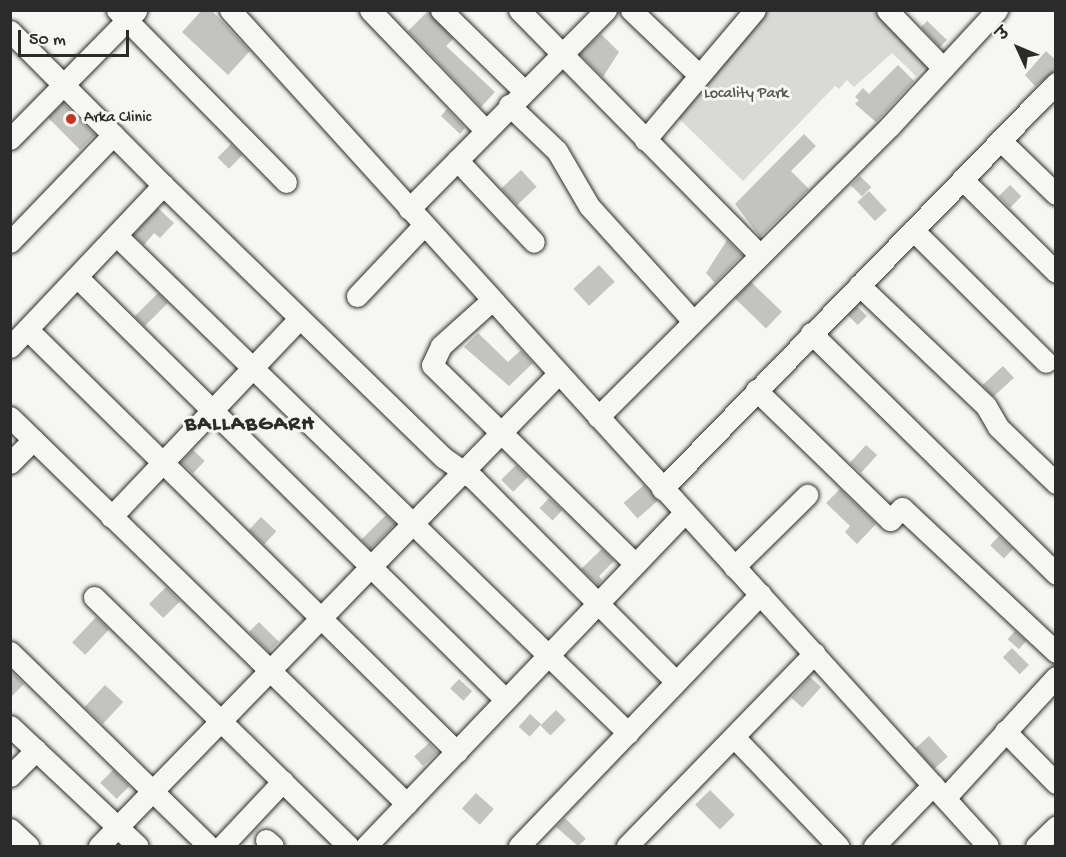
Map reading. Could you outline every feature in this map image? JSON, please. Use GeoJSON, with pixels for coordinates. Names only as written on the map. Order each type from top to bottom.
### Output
{"type":"FeatureCollection","features":[{"type":"Feature","properties":{"kind":"street"},"geometry":{"type":"LineString","coordinates":[[230,10],[683,514],[761,594],[988,846]]}},
{"type":"Feature","properties":{"kind":"street"},"geometry":{"type":"LineString","coordinates":[[370,10],[485,130]]}},
{"type":"Feature","properties":{"kind":"street"},"geometry":{"type":"LineString","coordinates":[[441,10],[516,97],[557,151],[589,206],[693,321]]}},
{"type":"Feature","properties":{"kind":"street"},"geometry":{"type":"LineString","coordinates":[[519,10],[760,255]]}},
{"type":"Feature","properties":{"kind":"street"},"geometry":{"type":"LineString","coordinates":[[409,209],[516,97],[606,10]]}},
{"type":"Feature","properties":{"kind":"street"},"geometry":{"type":"LineString","coordinates":[[631,10],[699,75]]}},
{"type":"Feature","properties":{"kind":"street"},"geometry":{"type":"LineString","coordinates":[[645,140],[755,10]]}},
{"type":"Feature","properties":{"kind":"street"},"geometry":{"type":"LineString","coordinates":[[887,10],[944,68]]}},
{"type":"Feature","properties":{"kind":"street"},"geometry":{"type":"LineString","coordinates":[[598,417],[944,68],[997,10]]}},
{"type":"Feature","properties":{"kind":"street"},"geometry":{"type":"LineString","coordinates":[[10,139],[127,14],[286,182]]}},
{"type":"Feature","properties":{"kind":"street"},"geometry":{"type":"LineString","coordinates":[[10,31],[163,185],[444,458],[464,471],[676,682]]}},
{"type":"Feature","properties":{"kind":"street"},"geometry":{"type":"LineString","coordinates":[[662,489],[1000,140],[1052,95]]}},
{"type":"Feature","properties":{"kind":"street"},"geometry":{"type":"LineString","coordinates":[[10,242],[113,135]]}},
{"type":"Feature","properties":{"kind":"street"},"geometry":{"type":"LineString","coordinates":[[1000,140],[1056,194]]}},
{"type":"Feature","properties":{"kind":"street"},"geometry":{"type":"LineString","coordinates":[[457,160],[534,242]]}},
{"type":"Feature","properties":{"kind":"street"},"geometry":{"type":"LineString","coordinates":[[962,179],[1056,272]]}},
{"type":"Feature","properties":{"kind":"street"},"geometry":{"type":"LineString","coordinates":[[10,347],[163,185]]}},
{"type":"Feature","properties":{"kind":"street"},"geometry":{"type":"LineString","coordinates":[[357,296],[424,225]]}},
{"type":"Feature","properties":{"kind":"street"},"geometry":{"type":"LineString","coordinates":[[913,230],[1046,362]]}},
{"type":"Feature","properties":{"kind":"street"},"geometry":{"type":"LineString","coordinates":[[117,236],[410,526],[628,733]]}},
{"type":"Feature","properties":{"kind":"street"},"geometry":{"type":"LineString","coordinates":[[77,277],[506,700]]}},
{"type":"Feature","properties":{"kind":"street"},"geometry":{"type":"LineString","coordinates":[[859,285],[986,406],[998,428],[1056,483]]}},
{"type":"Feature","properties":{"kind":"street"},"geometry":{"type":"LineString","coordinates":[[492,300],[441,346],[432,365],[499,434],[635,564]]}},
{"type":"Feature","properties":{"kind":"street"},"geometry":{"type":"LineString","coordinates":[[111,517],[300,318]]}},
{"type":"Feature","properties":{"kind":"street"},"geometry":{"type":"LineString","coordinates":[[27,330],[457,752]]}},
{"type":"Feature","properties":{"kind":"street"},"geometry":{"type":"LineString","coordinates":[[811,333],[1056,574]]}},
{"type":"Feature","properties":{"kind":"street"},"geometry":{"type":"LineString","coordinates":[[99,846],[558,374]]}},
{"type":"Feature","properties":{"kind":"street"},"geometry":{"type":"LineString","coordinates":[[756,390],[891,520],[902,508],[1056,652]]}},
{"type":"Feature","properties":{"kind":"street"},"geometry":{"type":"LineString","coordinates":[[10,417],[407,804]]}},
{"type":"Feature","properties":{"kind":"street"},"geometry":{"type":"LineString","coordinates":[[10,463],[33,440]]}},
{"type":"Feature","properties":{"kind":"street"},"geometry":{"type":"LineString","coordinates":[[734,567],[807,495]]}},
{"type":"Feature","properties":{"kind":"street"},"geometry":{"type":"LineString","coordinates":[[366,846],[683,514]]}},
{"type":"Feature","properties":{"kind":"street"},"geometry":{"type":"LineString","coordinates":[[519,846],[761,594]]}},
{"type":"Feature","properties":{"kind":"street"},"geometry":{"type":"LineString","coordinates":[[94,597],[348,846]]}},
{"type":"Feature","properties":{"kind":"street"},"geometry":{"type":"LineString","coordinates":[[10,652],[209,846]]}},
{"type":"Feature","properties":{"kind":"street"},"geometry":{"type":"LineString","coordinates":[[627,846],[815,653]]}},
{"type":"Feature","properties":{"kind":"street"},"geometry":{"type":"LineString","coordinates":[[874,846],[1005,731],[1055,679]]}},
{"type":"Feature","properties":{"kind":"street"},"geometry":{"type":"LineString","coordinates":[[10,726],[138,846]]}},
{"type":"Feature","properties":{"kind":"street"},"geometry":{"type":"LineString","coordinates":[[1005,731],[1056,783]]}},
{"type":"Feature","properties":{"kind":"street"},"geometry":{"type":"LineString","coordinates":[[734,737],[838,846]]}},
{"type":"Feature","properties":{"kind":"street"},"geometry":{"type":"LineString","coordinates":[[10,776],[36,750]]}},
{"type":"Feature","properties":{"kind":"street"},"geometry":{"type":"LineString","coordinates":[[222,846],[283,781]]}},
{"type":"Feature","properties":{"kind":"street"},"geometry":{"type":"LineString","coordinates":[[1036,846],[1056,827]]}},
{"type":"Feature","properties":{"kind":"street"},"geometry":{"type":"LineString","coordinates":[[10,829],[28,846]]}},
{"type":"Feature","properties":{"kind":"green space","name":"Locality Park"},"geometry":{"type":"Polygon","coordinates":[[[747,11],[885,11],[934,58],[916,76],[892,53],[854,87],[847,80],[839,89],[835,86],[743,181],[660,100],[747,11]]]}},
{"type":"Feature","properties":{"kind":"building"},"geometry":{"type":"Polygon","coordinates":[[[202,10],[211,10],[250,51],[228,75],[182,32],[202,10]]]}},
{"type":"Feature","properties":{"kind":"building"},"geometry":{"type":"Polygon","coordinates":[[[429,10],[453,39],[446,46],[495,92],[481,107],[408,31],[429,10]]]}},
{"type":"Feature","properties":{"kind":"building"},"geometry":{"type":"Polygon","coordinates":[[[927,21],[947,40],[940,47],[921,27],[927,21]]]}},
{"type":"Feature","properties":{"kind":"building"},"geometry":{"type":"Polygon","coordinates":[[[601,34],[619,52],[603,77],[580,54],[601,34]]]}},
{"type":"Feature","properties":{"kind":"building"},"geometry":{"type":"Polygon","coordinates":[[[1046,51],[1056,60],[1056,71],[1035,86],[1025,75],[1046,51]]]}},
{"type":"Feature","properties":{"kind":"building"},"geometry":{"type":"Polygon","coordinates":[[[898,65],[914,81],[876,122],[855,104],[859,100],[855,97],[863,88],[869,94],[898,65]]]}},
{"type":"Feature","properties":{"kind":"building"},"geometry":{"type":"Polygon","coordinates":[[[63,103],[95,135],[80,150],[48,118],[63,103]]]}},
{"type":"Feature","properties":{"kind":"building"},"geometry":{"type":"Polygon","coordinates":[[[447,109],[465,128],[460,134],[441,116],[447,109]]]}},
{"type":"Feature","properties":{"kind":"building"},"geometry":{"type":"Polygon","coordinates":[[[804,134],[816,146],[791,171],[809,189],[760,237],[735,204],[804,134]]]}},
{"type":"Feature","properties":{"kind":"building"},"geometry":{"type":"Polygon","coordinates":[[[231,144],[242,155],[229,169],[218,157],[231,144]]]}},
{"type":"Feature","properties":{"kind":"building"},"geometry":{"type":"Polygon","coordinates":[[[521,170],[537,187],[517,205],[501,188],[521,170]]]}},
{"type":"Feature","properties":{"kind":"building"},"geometry":{"type":"Polygon","coordinates":[[[860,176],[871,187],[862,197],[851,185],[860,176]]]}},
{"type":"Feature","properties":{"kind":"building"},"geometry":{"type":"Polygon","coordinates":[[[1010,185],[1021,196],[1010,208],[999,196],[1010,185]]]}},
{"type":"Feature","properties":{"kind":"building"},"geometry":{"type":"Polygon","coordinates":[[[869,191],[887,210],[875,221],[857,202],[869,191]]]}},
{"type":"Feature","properties":{"kind":"building"},"geometry":{"type":"Polygon","coordinates":[[[158,208],[174,223],[160,238],[154,233],[144,245],[134,235],[158,208]]]}},
{"type":"Feature","properties":{"kind":"building"},"geometry":{"type":"Polygon","coordinates":[[[727,240],[742,255],[715,283],[706,273],[727,240]]]}},
{"type":"Feature","properties":{"kind":"building"},"geometry":{"type":"Polygon","coordinates":[[[599,265],[615,282],[589,306],[573,289],[599,265]]]}},
{"type":"Feature","properties":{"kind":"building"},"geometry":{"type":"Polygon","coordinates":[[[751,282],[782,312],[766,328],[735,299],[751,282]]]}},
{"type":"Feature","properties":{"kind":"building"},"geometry":{"type":"Polygon","coordinates":[[[158,293],[168,303],[145,326],[135,316],[158,293]]]}},
{"type":"Feature","properties":{"kind":"building"},"geometry":{"type":"Polygon","coordinates":[[[857,306],[867,316],[858,325],[848,315],[857,306]]]}},
{"type":"Feature","properties":{"kind":"building"},"geometry":{"type":"Polygon","coordinates":[[[478,333],[508,362],[521,350],[533,363],[509,386],[464,347],[478,333]]]}},
{"type":"Feature","properties":{"kind":"building"},"geometry":{"type":"Polygon","coordinates":[[[1003,366],[1014,378],[993,397],[983,385],[1003,366]]]}},
{"type":"Feature","properties":{"kind":"building"},"geometry":{"type":"Polygon","coordinates":[[[866,445],[877,455],[861,473],[850,463],[866,445]]]}},
{"type":"Feature","properties":{"kind":"building"},"geometry":{"type":"Polygon","coordinates":[[[193,450],[205,461],[193,473],[181,462],[193,450]]]}},
{"type":"Feature","properties":{"kind":"building"},"geometry":{"type":"Polygon","coordinates":[[[516,465],[528,477],[513,492],[501,480],[516,465]]]}},
{"type":"Feature","properties":{"kind":"building"},"geometry":{"type":"Polygon","coordinates":[[[644,485],[658,501],[637,519],[624,503],[644,485]]]}},
{"type":"Feature","properties":{"kind":"building"},"geometry":{"type":"Polygon","coordinates":[[[840,489],[876,524],[857,544],[845,532],[850,526],[826,503],[840,489]]]}},
{"type":"Feature","properties":{"kind":"building"},"geometry":{"type":"Polygon","coordinates":[[[549,498],[562,510],[553,521],[539,508],[549,498]]]}},
{"type":"Feature","properties":{"kind":"building"},"geometry":{"type":"Polygon","coordinates":[[[386,515],[395,524],[370,549],[361,540],[386,515]]]}},
{"type":"Feature","properties":{"kind":"building"},"geometry":{"type":"Polygon","coordinates":[[[261,517],[276,531],[264,544],[249,530],[261,517]]]}},
{"type":"Feature","properties":{"kind":"building"},"geometry":{"type":"Polygon","coordinates":[[[999,536],[1013,549],[1004,558],[990,546],[999,536]]]}},
{"type":"Feature","properties":{"kind":"building"},"geometry":{"type":"Polygon","coordinates":[[[602,549],[614,561],[599,576],[602,580],[598,585],[581,569],[602,549]]]}},
{"type":"Feature","properties":{"kind":"building"},"geometry":{"type":"Polygon","coordinates":[[[166,587],[180,601],[163,618],[149,604],[166,587]]]}},
{"type":"Feature","properties":{"kind":"building"},"geometry":{"type":"Polygon","coordinates":[[[96,617],[109,629],[85,655],[72,643],[96,617]]]}},
{"type":"Feature","properties":{"kind":"building"},"geometry":{"type":"Polygon","coordinates":[[[259,622],[279,642],[269,652],[249,632],[259,622]]]}},
{"type":"Feature","properties":{"kind":"building"},"geometry":{"type":"Polygon","coordinates":[[[1015,631],[1026,641],[1019,649],[1008,639],[1015,631]]]}},
{"type":"Feature","properties":{"kind":"building"},"geometry":{"type":"Polygon","coordinates":[[[1012,648],[1029,665],[1020,674],[1003,657],[1012,648]]]}},
{"type":"Feature","properties":{"kind":"building"},"geometry":{"type":"Polygon","coordinates":[[[10,670],[24,684],[10,698],[10,670]]]}},
{"type":"Feature","properties":{"kind":"building"},"geometry":{"type":"Polygon","coordinates":[[[810,677],[821,687],[802,708],[791,698],[810,677]]]}},
{"type":"Feature","properties":{"kind":"building"},"geometry":{"type":"Polygon","coordinates":[[[459,679],[472,691],[463,701],[450,689],[459,679]]]}},
{"type":"Feature","properties":{"kind":"building"},"geometry":{"type":"Polygon","coordinates":[[[105,685],[123,702],[103,724],[85,707],[105,685]]]}},
{"type":"Feature","properties":{"kind":"building"},"geometry":{"type":"Polygon","coordinates":[[[556,710],[566,720],[550,735],[540,726],[556,710]]]}},
{"type":"Feature","properties":{"kind":"building"},"geometry":{"type":"Polygon","coordinates":[[[530,714],[541,724],[530,737],[519,727],[530,714]]]}},
{"type":"Feature","properties":{"kind":"building"},"geometry":{"type":"Polygon","coordinates":[[[929,736],[948,757],[934,769],[916,748],[929,736]]]}},
{"type":"Feature","properties":{"kind":"building"},"geometry":{"type":"Polygon","coordinates":[[[429,743],[438,753],[423,766],[414,756],[429,743]]]}},
{"type":"Feature","properties":{"kind":"building"},"geometry":{"type":"Polygon","coordinates":[[[113,770],[129,786],[117,799],[100,783],[113,770]]]}},
{"type":"Feature","properties":{"kind":"building"},"geometry":{"type":"Polygon","coordinates":[[[710,790],[735,815],[720,830],[695,805],[710,790]]]}},
{"type":"Feature","properties":{"kind":"building"},"geometry":{"type":"Polygon","coordinates":[[[476,793],[494,809],[480,825],[462,809],[476,793]]]}},
{"type":"Feature","properties":{"kind":"building"},"geometry":{"type":"Polygon","coordinates":[[[565,818],[586,839],[578,846],[556,827],[565,818]]]}},
{"type":"Feature","properties":{"kind":"place","name":"Arka Clinic"},"geometry":{"type":"Point","coordinates":[71,119]}},
{"type":"Feature","properties":{"kind":"district","name":"BALLABGARH"},"geometry":{"type":"Point","coordinates":[250,426]}}]}
